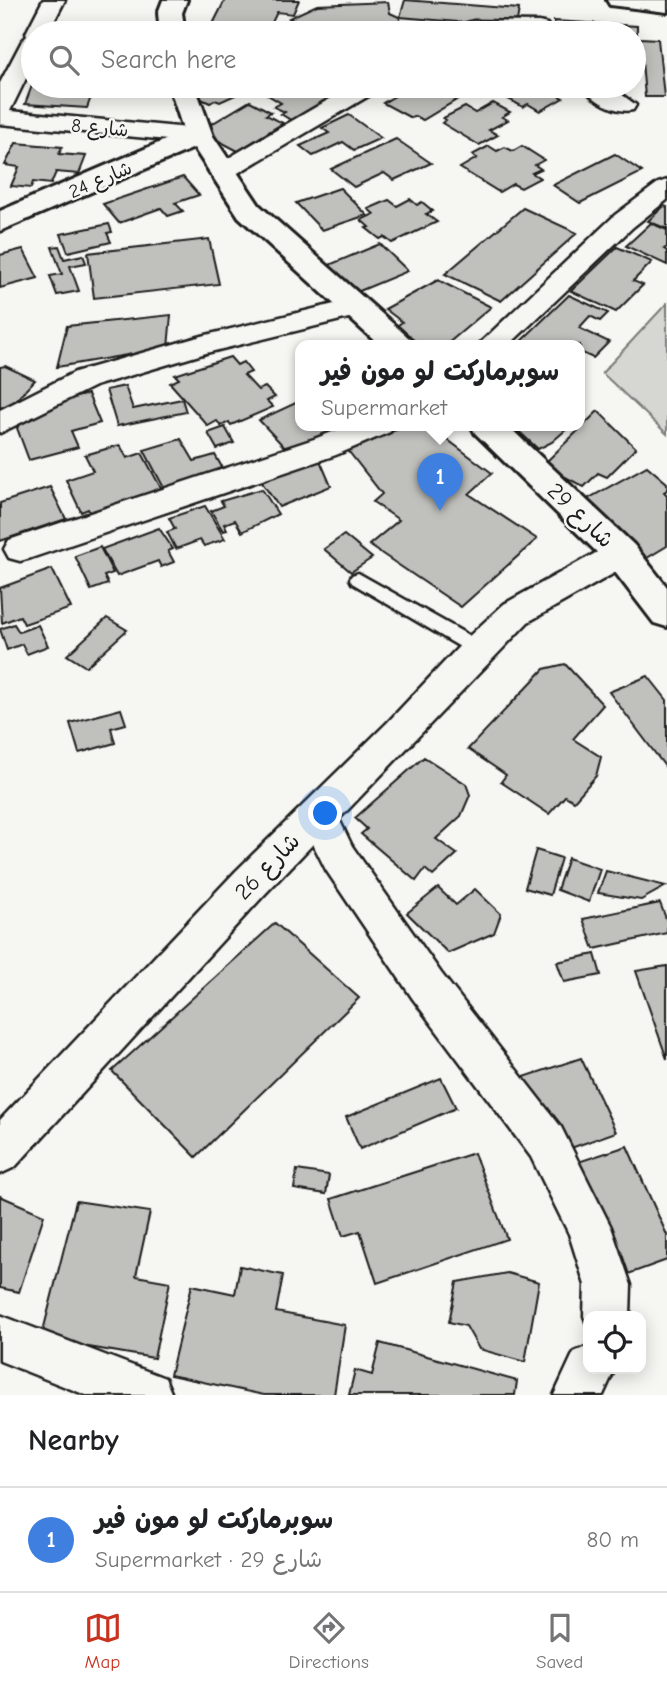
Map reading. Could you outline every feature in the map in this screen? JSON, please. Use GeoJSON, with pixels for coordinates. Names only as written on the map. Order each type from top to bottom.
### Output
{"type":"FeatureCollection","features":[{"type":"Feature","properties":{"kind":"street"},"geometry":{"type":"LineString","coordinates":[[43,21],[54,0]]}},
{"type":"Feature","properties":{"kind":"street"},"geometry":{"type":"LineString","coordinates":[[619,0],[667,5]]}},
{"type":"Feature","properties":{"kind":"street"},"geometry":{"type":"LineString","coordinates":[[0,107],[21,65]]}},
{"type":"Feature","properties":{"kind":"street"},"geometry":{"type":"LineString","coordinates":[[187,98],[200,136],[249,211],[392,340]]}},
{"type":"Feature","properties":{"kind":"street"},"geometry":{"type":"LineString","coordinates":[[222,172],[348,98]]}},
{"type":"Feature","properties":{"kind":"street"},"geometry":{"type":"LineString","coordinates":[[612,98],[624,106]]}},
{"type":"Feature","properties":{"kind":"street","name":"شارع 8"},"geometry":{"type":"LineString","coordinates":[[0,117],[200,136]]}},
{"type":"Feature","properties":{"kind":"street","name":"شارع 24"},"geometry":{"type":"LineString","coordinates":[[0,222],[200,136]]}},
{"type":"Feature","properties":{"kind":"street"},"geometry":{"type":"LineString","coordinates":[[497,340],[624,221],[667,188]]}},
{"type":"Feature","properties":{"kind":"street"},"geometry":{"type":"LineString","coordinates":[[0,423],[85,379],[202,345],[355,308]]}},
{"type":"Feature","properties":{"kind":"street"},"geometry":{"type":"LineString","coordinates":[[20,549],[325,447],[364,431]]}},
{"type":"Feature","properties":{"kind":"street","name":"شارع 29"},"geometry":{"type":"LineString","coordinates":[[493,431],[621,554],[667,613]]}},
{"type":"Feature","properties":{"kind":"street","name":"شارع 26"},"geometry":{"type":"LineString","coordinates":[[0,1152],[250,883],[478,649],[516,613],[621,554]]}},
{"type":"Feature","properties":{"kind":"street"},"geometry":{"type":"LineString","coordinates":[[317,815],[339,858],[427,986],[545,1143],[589,1227],[608,1285],[607,1311]]}},
{"type":"Feature","properties":{"kind":"street"},"geometry":{"type":"LineString","coordinates":[[0,1338],[148,1395]]}},
{"type":"Feature","properties":{"kind":"street"},"geometry":{"type":"LineString","coordinates":[[578,1395],[588,1374]]}},
{"type":"Feature","properties":{"kind":"lane"},"geometry":{"type":"LineString","coordinates":[[358,579],[478,649]]}},
{"type":"Feature","properties":{"kind":"shaded area"},"geometry":{"type":"Polygon","coordinates":[[[667,303],[667,434],[602,373],[667,303]]]}},
{"type":"Feature","properties":{"kind":"building"},"geometry":{"type":"Polygon","coordinates":[[[225,0],[299,0],[293,14],[277,12],[273,21],[214,21],[225,0]]]}},
{"type":"Feature","properties":{"kind":"building"},"geometry":{"type":"Polygon","coordinates":[[[405,0],[519,9],[517,21],[446,21],[400,17],[405,0]]]}},
{"type":"Feature","properties":{"kind":"building"},"geometry":{"type":"Polygon","coordinates":[[[388,2],[390,13],[399,17],[400,21],[294,21],[289,18],[317,5],[388,2]]]}},
{"type":"Feature","properties":{"kind":"building"},"geometry":{"type":"Polygon","coordinates":[[[646,38],[658,39],[664,97],[646,97],[646,38]]]}},
{"type":"Feature","properties":{"kind":"building"},"geometry":{"type":"Polygon","coordinates":[[[27,98],[91,98],[87,108],[25,104],[27,98]]]}},
{"type":"Feature","properties":{"kind":"building"},"geometry":{"type":"Polygon","coordinates":[[[199,98],[229,98],[220,102],[215,100],[210,103],[199,98]]]}},
{"type":"Feature","properties":{"kind":"building"},"geometry":{"type":"Polygon","coordinates":[[[273,98],[337,98],[294,122],[281,114],[285,112],[274,107],[281,103],[273,98]]]}},
{"type":"Feature","properties":{"kind":"building"},"geometry":{"type":"Polygon","coordinates":[[[392,98],[460,98],[423,120],[415,116],[411,118],[383,103],[392,98]]]}},
{"type":"Feature","properties":{"kind":"building"},"geometry":{"type":"Polygon","coordinates":[[[507,98],[563,98],[540,111],[528,104],[523,107],[507,98]]]}},
{"type":"Feature","properties":{"kind":"building"},"geometry":{"type":"Polygon","coordinates":[[[250,101],[271,112],[266,115],[283,123],[238,151],[200,131],[250,101]]]}},
{"type":"Feature","properties":{"kind":"building"},"geometry":{"type":"Polygon","coordinates":[[[493,103],[510,112],[502,117],[508,120],[489,130],[498,135],[479,145],[442,123],[446,120],[443,118],[465,107],[475,113],[493,103]]]}},
{"type":"Feature","properties":{"kind":"building"},"geometry":{"type":"Polygon","coordinates":[[[349,115],[381,138],[354,150],[343,142],[313,156],[300,146],[329,133],[322,128],[349,115]]]}},
{"type":"Feature","properties":{"kind":"building"},"geometry":{"type":"Polygon","coordinates":[[[396,139],[431,163],[394,180],[384,173],[354,187],[331,169],[396,139]]]}},
{"type":"Feature","properties":{"kind":"building"},"geometry":{"type":"Polygon","coordinates":[[[16,143],[62,147],[59,154],[86,156],[79,174],[56,172],[51,184],[33,182],[31,188],[11,186],[19,167],[5,165],[16,143]]]}},
{"type":"Feature","properties":{"kind":"building"},"geometry":{"type":"Polygon","coordinates":[[[489,146],[497,151],[505,147],[513,151],[522,146],[544,160],[535,165],[541,169],[532,173],[540,178],[521,188],[513,184],[499,192],[460,168],[477,158],[472,155],[489,146]]]}},
{"type":"Feature","properties":{"kind":"building"},"geometry":{"type":"Polygon","coordinates":[[[615,154],[642,172],[580,203],[553,185],[615,154]]]}},
{"type":"Feature","properties":{"kind":"building"},"geometry":{"type":"Polygon","coordinates":[[[183,177],[199,195],[175,203],[183,211],[168,216],[161,208],[119,223],[103,204],[183,177]]]}},
{"type":"Feature","properties":{"kind":"building"},"geometry":{"type":"Polygon","coordinates":[[[340,188],[367,215],[322,230],[296,203],[340,188]]]}},
{"type":"Feature","properties":{"kind":"building"},"geometry":{"type":"Polygon","coordinates":[[[410,199],[417,205],[422,202],[433,211],[426,214],[437,222],[392,243],[384,237],[380,239],[366,228],[369,227],[361,220],[374,214],[368,209],[389,200],[397,206],[410,199]]]}},
{"type":"Feature","properties":{"kind":"building"},"geometry":{"type":"Polygon","coordinates":[[[664,206],[667,207],[667,229],[648,221],[664,206]]]}},
{"type":"Feature","properties":{"kind":"building"},"geometry":{"type":"Polygon","coordinates":[[[523,208],[577,233],[501,301],[445,274],[523,208]]]}},
{"type":"Feature","properties":{"kind":"building"},"geometry":{"type":"Polygon","coordinates":[[[651,223],[667,230],[667,247],[664,249],[667,251],[667,265],[626,246],[651,223]]]}},
{"type":"Feature","properties":{"kind":"building"},"geometry":{"type":"Polygon","coordinates":[[[109,224],[112,232],[107,233],[111,242],[68,252],[61,234],[109,224]]]}},
{"type":"Feature","properties":{"kind":"building"},"geometry":{"type":"Polygon","coordinates":[[[209,239],[219,284],[94,298],[88,253],[209,239]]]}},
{"type":"Feature","properties":{"kind":"building"},"geometry":{"type":"Polygon","coordinates":[[[380,244],[408,271],[357,292],[329,265],[380,244]]]}},
{"type":"Feature","properties":{"kind":"building"},"geometry":{"type":"Polygon","coordinates":[[[59,246],[64,259],[83,255],[86,263],[70,266],[79,291],[57,295],[50,276],[62,274],[52,247],[59,246]]]}},
{"type":"Feature","properties":{"kind":"building"},"geometry":{"type":"Polygon","coordinates":[[[617,247],[652,262],[633,281],[643,285],[616,312],[571,291],[617,247]]]}},
{"type":"Feature","properties":{"kind":"building"},"geometry":{"type":"Polygon","coordinates":[[[23,249],[38,278],[0,288],[0,255],[23,249]]]}},
{"type":"Feature","properties":{"kind":"building"},"geometry":{"type":"Polygon","coordinates":[[[438,280],[491,307],[452,340],[414,340],[393,329],[402,322],[385,309],[438,280]]]}},
{"type":"Feature","properties":{"kind":"building"},"geometry":{"type":"Polygon","coordinates":[[[569,295],[608,313],[600,321],[590,316],[579,328],[609,342],[593,358],[585,354],[585,340],[522,340],[569,295]]]}},
{"type":"Feature","properties":{"kind":"building"},"geometry":{"type":"Polygon","coordinates":[[[171,315],[168,348],[57,367],[67,326],[171,315]]]}},
{"type":"Feature","properties":{"kind":"building"},"geometry":{"type":"Polygon","coordinates":[[[230,357],[237,365],[243,362],[251,372],[244,375],[258,390],[265,387],[275,397],[267,401],[273,407],[231,425],[229,422],[221,426],[217,421],[208,426],[170,383],[179,379],[175,375],[230,357]]]}},
{"type":"Feature","properties":{"kind":"building"},"geometry":{"type":"Polygon","coordinates":[[[5,366],[35,380],[0,417],[0,367],[5,366]]]}},
{"type":"Feature","properties":{"kind":"building"},"geometry":{"type":"Polygon","coordinates":[[[125,386],[133,409],[182,399],[186,412],[117,426],[106,390],[125,386]]]}},
{"type":"Feature","properties":{"kind":"building"},"geometry":{"type":"Polygon","coordinates":[[[88,394],[100,423],[71,431],[78,447],[29,460],[17,428],[34,408],[88,394]]]}},
{"type":"Feature","properties":{"kind":"building"},"geometry":{"type":"Polygon","coordinates":[[[295,403],[295,431],[353,431],[314,445],[308,440],[287,450],[259,420],[295,403]]]}},
{"type":"Feature","properties":{"kind":"building"},"geometry":{"type":"Polygon","coordinates":[[[598,411],[636,448],[607,477],[598,473],[584,487],[543,465],[578,431],[585,431],[585,424],[598,411]]]}},
{"type":"Feature","properties":{"kind":"building"},"geometry":{"type":"Polygon","coordinates":[[[225,427],[234,443],[217,449],[208,433],[225,427]]]}},
{"type":"Feature","properties":{"kind":"building"},"geometry":{"type":"Polygon","coordinates":[[[393,431],[441,431],[448,440],[492,473],[469,494],[537,539],[461,607],[369,545],[399,520],[373,502],[382,494],[346,448],[393,431]]]}},
{"type":"Feature","properties":{"kind":"building"},"geometry":{"type":"Polygon","coordinates":[[[518,431],[565,431],[552,442],[538,449],[518,431]]]}},
{"type":"Feature","properties":{"kind":"building"},"geometry":{"type":"Polygon","coordinates":[[[181,439],[194,461],[215,455],[223,469],[164,488],[144,450],[181,439]]]}},
{"type":"Feature","properties":{"kind":"building"},"geometry":{"type":"Polygon","coordinates":[[[120,445],[127,458],[142,453],[162,490],[90,513],[88,509],[81,512],[66,480],[93,471],[85,455],[120,445]]]}},
{"type":"Feature","properties":{"kind":"building"},"geometry":{"type":"Polygon","coordinates":[[[319,458],[331,486],[279,507],[256,474],[319,458]]]}},
{"type":"Feature","properties":{"kind":"building"},"geometry":{"type":"Polygon","coordinates":[[[647,466],[667,483],[667,490],[664,492],[667,495],[667,546],[647,558],[584,501],[647,466]]]}},
{"type":"Feature","properties":{"kind":"building"},"geometry":{"type":"Polygon","coordinates":[[[50,487],[66,519],[0,541],[0,503],[50,487]]]}},
{"type":"Feature","properties":{"kind":"building"},"geometry":{"type":"Polygon","coordinates":[[[262,489],[278,514],[242,532],[235,520],[224,524],[227,530],[223,531],[211,511],[224,506],[221,501],[262,489]]]}},
{"type":"Feature","properties":{"kind":"building"},"geometry":{"type":"Polygon","coordinates":[[[205,506],[225,539],[204,546],[200,540],[176,549],[167,532],[175,529],[169,518],[205,506]]]}},
{"type":"Feature","properties":{"kind":"building"},"geometry":{"type":"Polygon","coordinates":[[[159,528],[173,549],[168,551],[174,562],[161,567],[158,561],[117,576],[102,549],[159,528]]]}},
{"type":"Feature","properties":{"kind":"building"},"geometry":{"type":"Polygon","coordinates":[[[344,535],[372,558],[351,572],[324,549],[344,535]]]}},
{"type":"Feature","properties":{"kind":"building"},"geometry":{"type":"Polygon","coordinates":[[[100,547],[113,573],[104,576],[108,584],[91,590],[75,556],[100,547]]]}},
{"type":"Feature","properties":{"kind":"building"},"geometry":{"type":"Polygon","coordinates":[[[52,569],[71,608],[24,624],[20,616],[2,623],[0,588],[52,569]]]}},
{"type":"Feature","properties":{"kind":"building"},"geometry":{"type":"Polygon","coordinates":[[[107,618],[127,630],[86,667],[67,655],[107,618]]]}},
{"type":"Feature","properties":{"kind":"building"},"geometry":{"type":"Polygon","coordinates":[[[14,624],[19,632],[38,625],[48,646],[27,654],[22,644],[7,650],[0,629],[14,624]]]}},
{"type":"Feature","properties":{"kind":"building"},"geometry":{"type":"Polygon","coordinates":[[[565,664],[603,705],[573,739],[601,757],[596,776],[574,801],[565,796],[549,814],[501,782],[506,775],[468,749],[544,669],[565,664]]]}},
{"type":"Feature","properties":{"kind":"building"},"geometry":{"type":"Polygon","coordinates":[[[648,676],[667,700],[667,769],[609,692],[648,676]]]}},
{"type":"Feature","properties":{"kind":"building"},"geometry":{"type":"Polygon","coordinates":[[[121,709],[126,724],[111,728],[115,743],[79,753],[70,723],[121,709]]]}},
{"type":"Feature","properties":{"kind":"building"},"geometry":{"type":"Polygon","coordinates":[[[424,757],[466,784],[470,795],[461,816],[436,839],[457,854],[433,876],[425,869],[416,881],[361,834],[367,829],[355,818],[424,757]]]}},
{"type":"Feature","properties":{"kind":"building"},"geometry":{"type":"Polygon","coordinates":[[[536,850],[561,858],[550,895],[525,888],[536,850]]]}},
{"type":"Feature","properties":{"kind":"building"},"geometry":{"type":"Polygon","coordinates":[[[568,858],[600,869],[589,902],[557,890],[568,858]]]}},
{"type":"Feature","properties":{"kind":"building"},"geometry":{"type":"Polygon","coordinates":[[[606,871],[666,886],[641,900],[598,893],[606,871]]]}},
{"type":"Feature","properties":{"kind":"building"},"geometry":{"type":"Polygon","coordinates":[[[438,888],[456,905],[475,889],[501,914],[494,933],[448,953],[407,913],[438,888]]]}},
{"type":"Feature","properties":{"kind":"building"},"geometry":{"type":"Polygon","coordinates":[[[660,903],[667,921],[667,933],[594,949],[583,919],[660,903]]]}},
{"type":"Feature","properties":{"kind":"building"},"geometry":{"type":"Polygon","coordinates":[[[275,923],[359,998],[196,1157],[112,1071],[275,923]]]}},
{"type":"Feature","properties":{"kind":"building"},"geometry":{"type":"Polygon","coordinates":[[[595,954],[601,975],[564,982],[557,962],[595,954]]]}},
{"type":"Feature","properties":{"kind":"building"},"geometry":{"type":"Polygon","coordinates":[[[667,966],[667,1059],[636,971],[667,966]]]}},
{"type":"Feature","properties":{"kind":"building"},"geometry":{"type":"Polygon","coordinates":[[[581,1058],[616,1132],[557,1153],[524,1077],[581,1058]]]}},
{"type":"Feature","properties":{"kind":"building"},"geometry":{"type":"Polygon","coordinates":[[[441,1078],[456,1108],[360,1149],[346,1117],[441,1078]]]}},
{"type":"Feature","properties":{"kind":"building"},"geometry":{"type":"Polygon","coordinates":[[[627,1146],[667,1235],[667,1260],[620,1277],[572,1164],[627,1146]]]}},
{"type":"Feature","properties":{"kind":"building"},"geometry":{"type":"Polygon","coordinates":[[[474,1153],[507,1239],[377,1283],[360,1231],[343,1236],[331,1199],[474,1153]]]}},
{"type":"Feature","properties":{"kind":"building"},"geometry":{"type":"Polygon","coordinates":[[[297,1170],[329,1175],[326,1194],[294,1189],[297,1170]]]}},
{"type":"Feature","properties":{"kind":"building"},"geometry":{"type":"Polygon","coordinates":[[[0,1196],[44,1215],[19,1292],[0,1288],[0,1196]]]}},
{"type":"Feature","properties":{"kind":"building"},"geometry":{"type":"Polygon","coordinates":[[[76,1201],[150,1212],[136,1276],[170,1282],[154,1358],[41,1339],[76,1201]]]}},
{"type":"Feature","properties":{"kind":"building"},"geometry":{"type":"Polygon","coordinates":[[[240,1266],[283,1275],[276,1312],[345,1325],[334,1395],[264,1395],[170,1375],[192,1285],[235,1294],[240,1266]]]}},
{"type":"Feature","properties":{"kind":"building"},"geometry":{"type":"Polygon","coordinates":[[[507,1273],[539,1282],[525,1362],[479,1349],[466,1326],[449,1322],[457,1282],[507,1273]]]}},
{"type":"Feature","properties":{"kind":"building"},"geometry":{"type":"Polygon","coordinates":[[[380,1343],[517,1381],[515,1395],[349,1395],[355,1370],[372,1375],[380,1343]]]}},
{"type":"Feature","properties":{"kind":"place","name":"سوبرماركت لو مون فير"},"geometry":{"type":"Point","coordinates":[440,511]}}]}
